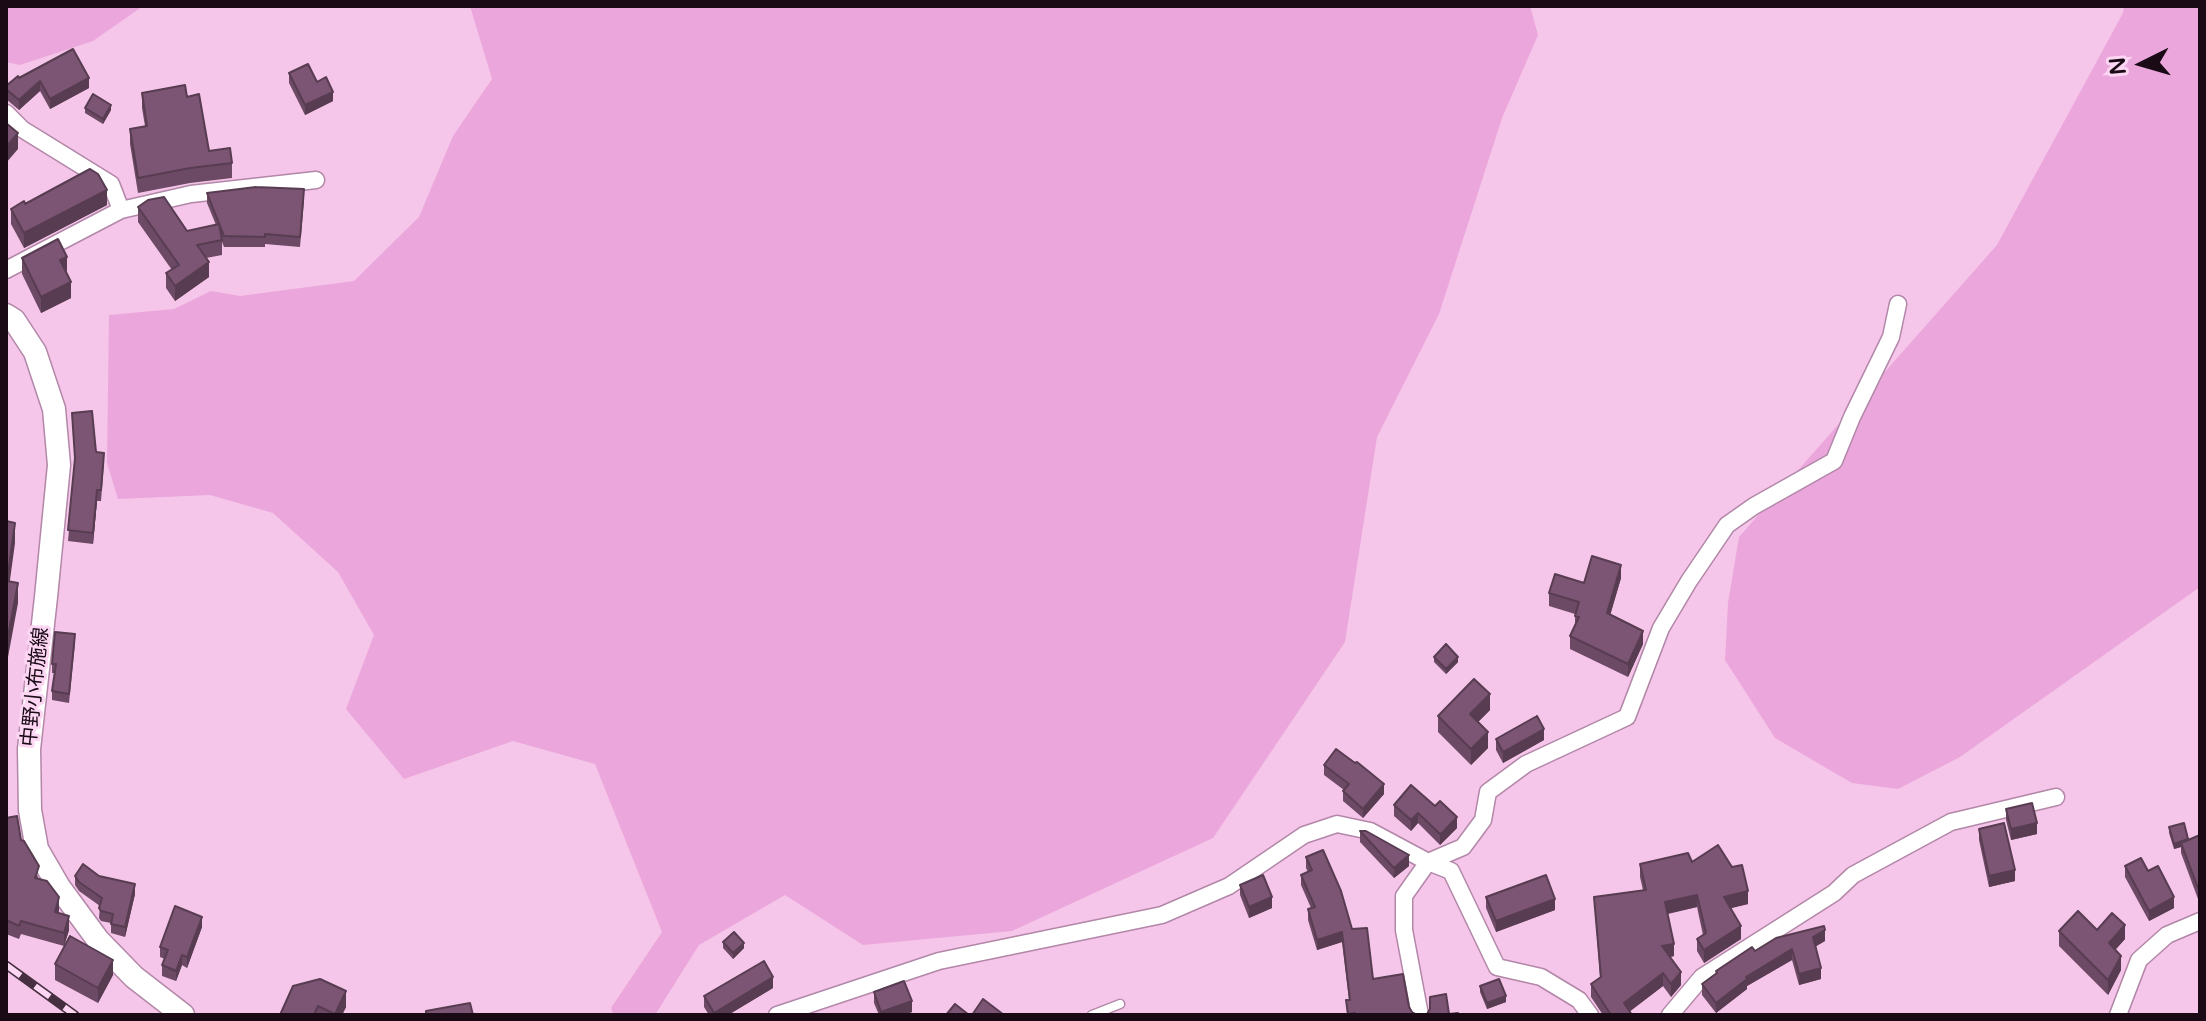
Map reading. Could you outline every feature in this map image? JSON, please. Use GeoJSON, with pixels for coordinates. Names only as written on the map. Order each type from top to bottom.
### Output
{"type":"FeatureCollection","features":[{"type":"Feature","properties":{"kind":"main road","name":"中野小布施線"},"geometry":{"type":"LineString","coordinates":[[6,315],[14,320],[35,352],[54,409],[59,465],[29,749],[30,810],[37,849],[59,887],[98,940],[134,977],[183,1015]]}},
{"type":"Feature","properties":{"kind":"street"},"geometry":{"type":"LineString","coordinates":[[6,113],[22,129],[111,184],[121,210]]}},
{"type":"Feature","properties":{"kind":"street"},"geometry":{"type":"LineString","coordinates":[[6,270],[121,210],[191,194],[316,180]]}},
{"type":"Feature","properties":{"kind":"street"},"geometry":{"type":"LineString","coordinates":[[1420,1015],[1404,930],[1404,896],[1428,862],[1463,847],[1483,820],[1488,792],[1526,764],[1627,717],[1661,628],[1727,525],[1754,506],[1834,461],[1891,337],[1898,304]]}},
{"type":"Feature","properties":{"kind":"street"},"geometry":{"type":"LineString","coordinates":[[1670,1015],[1702,977],[1834,893],[1853,875],[1951,822],[2056,797]]}},
{"type":"Feature","properties":{"kind":"street"},"geometry":{"type":"LineString","coordinates":[[777,1015],[939,961],[1162,915],[1229,886],[1304,835],[1337,824],[1370,831],[1451,871],[1497,967],[1541,977],[1579,1000],[1590,1015]]}},
{"type":"Feature","properties":{"kind":"street"},"geometry":{"type":"LineString","coordinates":[[2118,1015],[2139,960],[2167,935],[2199,923]]}},
{"type":"Feature","properties":{"kind":"lane"},"geometry":{"type":"LineString","coordinates":[[1092,1015],[1120,1004]]}},
{"type":"Feature","properties":{"kind":"shaded area"},"geometry":{"type":"Polygon","coordinates":[[[6,6],[143,6],[93,41],[20,65],[6,62],[6,6]]]}},
{"type":"Feature","properties":{"kind":"shaded area"},"geometry":{"type":"Polygon","coordinates":[[[470,6],[1530,6],[1538,35],[1502,118],[1439,314],[1377,437],[1345,642],[1213,838],[1012,931],[863,945],[785,895],[699,945],[655,1015],[614,1015],[611,1008],[662,932],[595,764],[513,741],[404,779],[346,709],[374,635],[338,572],[273,513],[210,495],[118,499],[107,463],[109,315],[174,309],[211,291],[240,296],[354,281],[419,217],[453,136],[492,79],[470,6]]]}},
{"type":"Feature","properties":{"kind":"shaded area"},"geometry":{"type":"Polygon","coordinates":[[[2124,6],[2200,6],[2200,587],[1960,757],[1898,789],[1852,783],[1775,738],[1725,660],[1728,603],[1739,537],[1997,245],[2123,13],[2124,6]]]}},
{"type":"Feature","properties":{"kind":"building"},"geometry":{"type":"Polygon","coordinates":[[[73,49],[89,78],[50,99],[40,81],[19,100],[6,89],[18,76],[73,49]]]}},
{"type":"Feature","properties":{"kind":"building"},"geometry":{"type":"Polygon","coordinates":[[[308,64],[317,82],[326,77],[333,92],[305,105],[289,73],[308,64]]]}},
{"type":"Feature","properties":{"kind":"building"},"geometry":{"type":"Polygon","coordinates":[[[185,85],[187,97],[199,94],[209,151],[230,148],[232,163],[138,178],[130,129],[147,126],[142,93],[185,85]]]}},
{"type":"Feature","properties":{"kind":"building"},"geometry":{"type":"Polygon","coordinates":[[[93,94],[111,105],[103,119],[85,108],[93,94]]]}},
{"type":"Feature","properties":{"kind":"building"},"geometry":{"type":"Polygon","coordinates":[[[6,123],[18,133],[6,147],[6,123]]]}},
{"type":"Feature","properties":{"kind":"building"},"geometry":{"type":"Polygon","coordinates":[[[90,169],[98,174],[107,190],[24,233],[11,209],[90,169]]]}},
{"type":"Feature","properties":{"kind":"building"},"geometry":{"type":"Polygon","coordinates":[[[256,187],[304,189],[300,237],[265,234],[265,237],[224,236],[207,193],[256,187]]]}},
{"type":"Feature","properties":{"kind":"building"},"geometry":{"type":"Polygon","coordinates":[[[164,197],[187,231],[219,224],[222,240],[197,245],[209,262],[175,286],[166,273],[179,265],[138,207],[148,200],[164,197]]]}},
{"type":"Feature","properties":{"kind":"building"},"geometry":{"type":"Polygon","coordinates":[[[58,239],[67,257],[60,260],[71,282],[41,297],[22,258],[58,239]]]}},
{"type":"Feature","properties":{"kind":"building"},"geometry":{"type":"Polygon","coordinates":[[[92,411],[96,452],[104,453],[93,533],[68,530],[75,458],[72,413],[92,411]]]}},
{"type":"Feature","properties":{"kind":"building"},"geometry":{"type":"Polygon","coordinates":[[[6,521],[15,523],[7,581],[18,583],[6,647],[6,521]]]}},
{"type":"Feature","properties":{"kind":"building"},"geometry":{"type":"Polygon","coordinates":[[[1592,556],[1621,565],[1607,613],[1643,631],[1628,664],[1570,636],[1579,617],[1575,616],[1579,602],[1549,593],[1555,574],[1584,583],[1592,556]]]}},
{"type":"Feature","properties":{"kind":"building"},"geometry":{"type":"Polygon","coordinates":[[[55,632],[75,634],[69,694],[52,691],[56,664],[52,664],[55,632]]]}},
{"type":"Feature","properties":{"kind":"building"},"geometry":{"type":"Polygon","coordinates":[[[1446,644],[1458,657],[1446,669],[1434,657],[1446,644]]]}},
{"type":"Feature","properties":{"kind":"building"},"geometry":{"type":"Polygon","coordinates":[[[1474,679],[1490,694],[1470,714],[1488,732],[1471,749],[1438,716],[1474,679]]]}},
{"type":"Feature","properties":{"kind":"building"},"geometry":{"type":"Polygon","coordinates":[[[1537,716],[1544,729],[1503,752],[1496,739],[1537,716]]]}},
{"type":"Feature","properties":{"kind":"building"},"geometry":{"type":"Polygon","coordinates":[[[1336,749],[1384,784],[1363,809],[1343,791],[1349,784],[1324,765],[1336,749]]]}},
{"type":"Feature","properties":{"kind":"building"},"geometry":{"type":"Polygon","coordinates":[[[1411,785],[1435,806],[1440,801],[1457,817],[1442,833],[1418,813],[1411,820],[1394,805],[1411,785]]]}},
{"type":"Feature","properties":{"kind":"building"},"geometry":{"type":"Polygon","coordinates":[[[2032,803],[2037,823],[2011,829],[2006,809],[2032,803]]]}},
{"type":"Feature","properties":{"kind":"building"},"geometry":{"type":"Polygon","coordinates":[[[17,816],[21,840],[39,866],[35,878],[47,881],[59,897],[55,912],[69,916],[64,933],[21,921],[19,926],[6,920],[6,818],[17,816]]]}},
{"type":"Feature","properties":{"kind":"building"},"geometry":{"type":"Polygon","coordinates":[[[2004,823],[2015,870],[1989,876],[1979,829],[2004,823]]]}},
{"type":"Feature","properties":{"kind":"building"},"geometry":{"type":"Polygon","coordinates":[[[2184,823],[2188,839],[2174,844],[2169,827],[2184,823]]]}},
{"type":"Feature","properties":{"kind":"building"},"geometry":{"type":"Polygon","coordinates":[[[1360,831],[1366,831],[1409,855],[1394,868],[1360,831]]]}},
{"type":"Feature","properties":{"kind":"building"},"geometry":{"type":"Polygon","coordinates":[[[2200,835],[2200,888],[2198,888],[2181,843],[2200,835]]]}},
{"type":"Feature","properties":{"kind":"building"},"geometry":{"type":"Polygon","coordinates":[[[1718,845],[1732,867],[1742,865],[1748,891],[1724,897],[1741,926],[1704,950],[1697,939],[1706,933],[1697,895],[1665,902],[1674,944],[1662,946],[1681,972],[1671,984],[1663,973],[1624,1003],[1632,1015],[1611,1015],[1591,984],[1601,977],[1594,897],[1646,890],[1640,864],[1688,853],[1692,862],[1718,845]]]}},
{"type":"Feature","properties":{"kind":"building"},"geometry":{"type":"Polygon","coordinates":[[[1323,850],[1341,891],[1352,929],[1367,928],[1373,979],[1403,974],[1409,1007],[1417,1015],[1348,1014],[1346,1000],[1350,1000],[1342,932],[1317,940],[1308,909],[1315,907],[1301,875],[1312,870],[1306,857],[1323,850]]]}},
{"type":"Feature","properties":{"kind":"building"},"geometry":{"type":"Polygon","coordinates":[[[2141,858],[2148,871],[2158,866],[2174,897],[2149,911],[2125,866],[2141,858]]]}},
{"type":"Feature","properties":{"kind":"building"},"geometry":{"type":"Polygon","coordinates":[[[83,864],[99,876],[135,884],[125,927],[111,924],[113,914],[99,908],[102,898],[75,876],[83,864]]]}},
{"type":"Feature","properties":{"kind":"building"},"geometry":{"type":"Polygon","coordinates":[[[1263,875],[1272,897],[1249,907],[1240,885],[1263,875]]]}},
{"type":"Feature","properties":{"kind":"building"},"geometry":{"type":"Polygon","coordinates":[[[1546,875],[1555,899],[1496,921],[1486,897],[1546,875]]]}},
{"type":"Feature","properties":{"kind":"building"},"geometry":{"type":"Polygon","coordinates":[[[175,906],[202,917],[187,957],[182,955],[176,971],[162,965],[168,950],[160,947],[175,906]]]}},
{"type":"Feature","properties":{"kind":"building"},"geometry":{"type":"Polygon","coordinates":[[[2078,911],[2097,930],[2112,913],[2125,925],[2109,943],[2121,956],[2108,980],[2059,931],[2078,911]]]}},
{"type":"Feature","properties":{"kind":"building"},"geometry":{"type":"Polygon","coordinates":[[[1824,926],[1825,930],[1813,937],[1821,968],[1799,974],[1792,949],[1746,977],[1716,1003],[1702,984],[1752,947],[1755,951],[1776,938],[1824,926]]]}},
{"type":"Feature","properties":{"kind":"building"},"geometry":{"type":"Polygon","coordinates":[[[734,932],[744,943],[733,953],[723,942],[734,932]]]}},
{"type":"Feature","properties":{"kind":"building"},"geometry":{"type":"Polygon","coordinates":[[[70,936],[113,960],[98,988],[55,964],[70,936]]]}},
{"type":"Feature","properties":{"kind":"building"},"geometry":{"type":"Polygon","coordinates":[[[764,961],[773,977],[714,1013],[704,996],[764,961]]]}},
{"type":"Feature","properties":{"kind":"building"},"geometry":{"type":"Polygon","coordinates":[[[320,979],[346,991],[335,1014],[318,1006],[314,1015],[280,1015],[293,986],[320,979]]]}},
{"type":"Feature","properties":{"kind":"building"},"geometry":{"type":"Polygon","coordinates":[[[1499,979],[1506,996],[1487,1003],[1480,986],[1499,979]]]}},
{"type":"Feature","properties":{"kind":"building"},"geometry":{"type":"Polygon","coordinates":[[[904,981],[912,1001],[881,1012],[874,992],[904,981]]]}},
{"type":"Feature","properties":{"kind":"building"},"geometry":{"type":"Polygon","coordinates":[[[1446,994],[1449,1014],[1458,1015],[1419,1015],[1427,1014],[1430,997],[1446,994]]]}},
{"type":"Feature","properties":{"kind":"building"},"geometry":{"type":"Polygon","coordinates":[[[983,999],[1004,1015],[972,1015],[983,999]]]}},
{"type":"Feature","properties":{"kind":"building"},"geometry":{"type":"Polygon","coordinates":[[[470,1003],[473,1015],[426,1015],[426,1011],[470,1003]]]}},
{"type":"Feature","properties":{"kind":"building"},"geometry":{"type":"Polygon","coordinates":[[[955,1004],[969,1015],[946,1015],[955,1004]]]}},
{"type":"Feature","properties":{"kind":"railway"},"geometry":{"type":"LineString","coordinates":[[6,965],[75,1015]]}}]}
